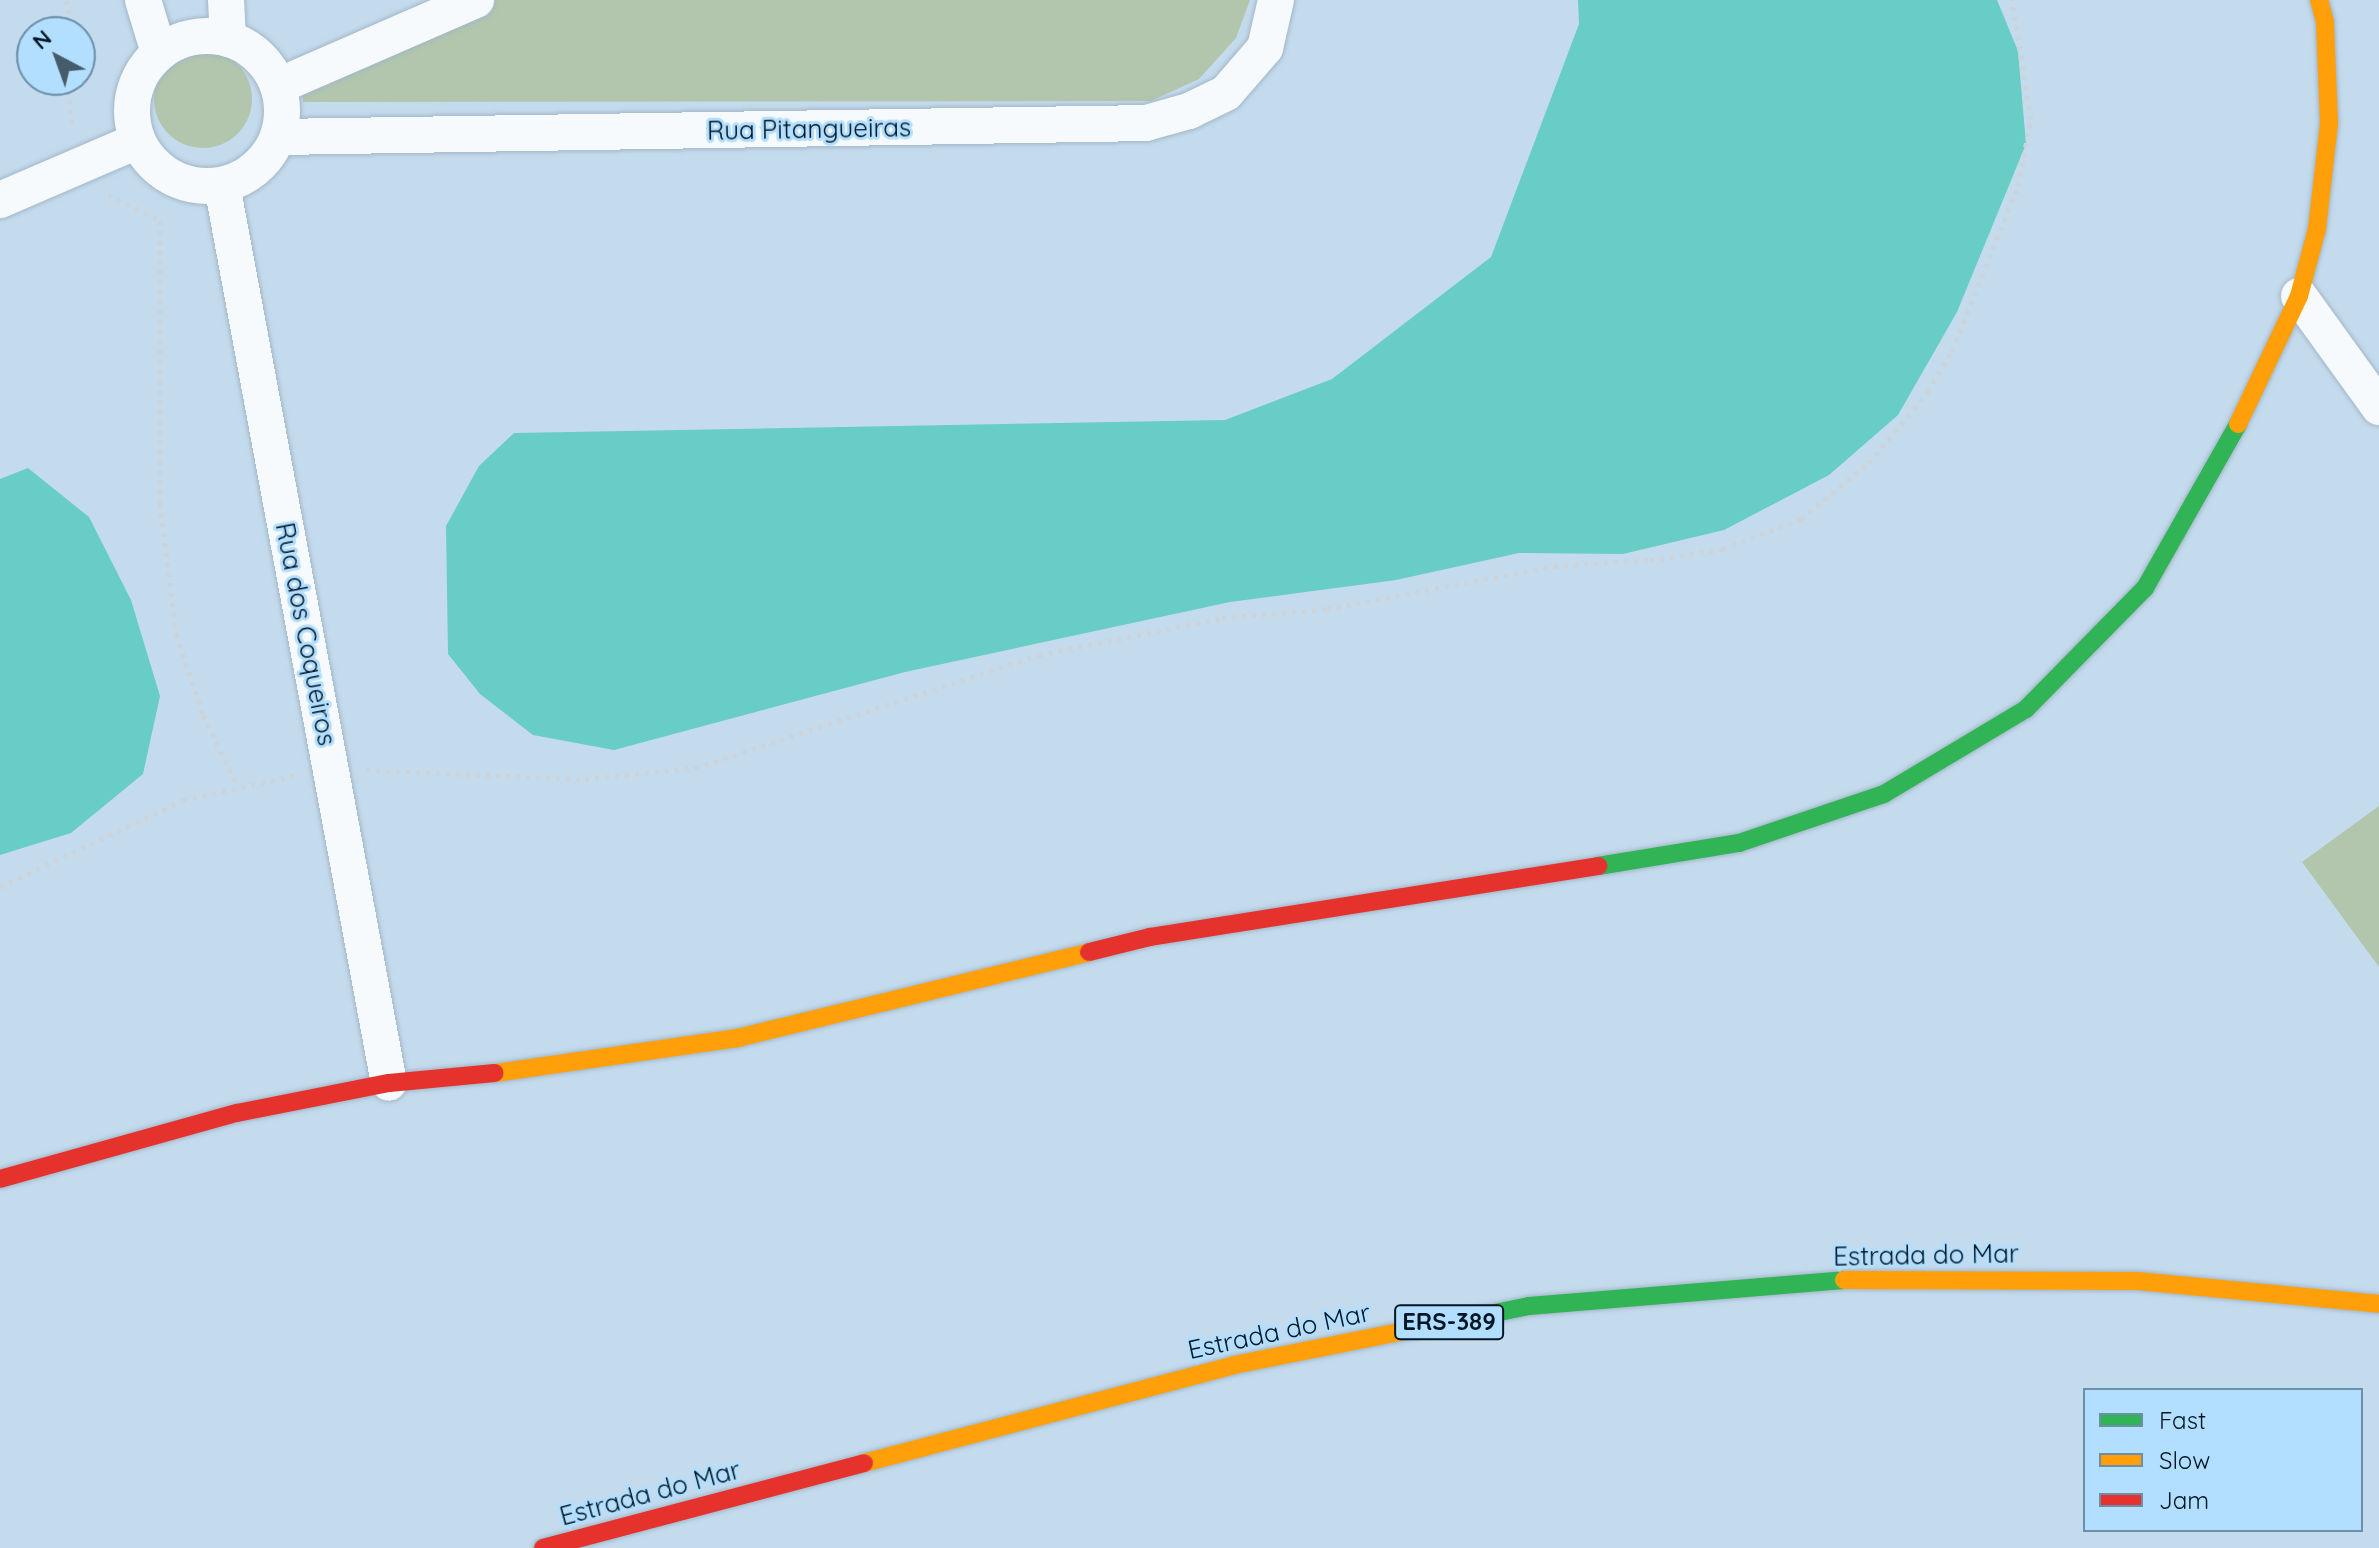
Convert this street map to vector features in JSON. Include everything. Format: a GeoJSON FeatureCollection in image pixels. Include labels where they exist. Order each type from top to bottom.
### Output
{"type":"FeatureCollection","features":[{"type":"Feature","properties":{"kind":"street"},"geometry":{"type":"LineString","coordinates":[[143,0],[159,53]]}},
{"type":"Feature","properties":{"kind":"street"},"geometry":{"type":"LineString","coordinates":[[226,0],[228,39]]}},
{"type":"Feature","properties":{"kind":"street"},"geometry":{"type":"LineString","coordinates":[[278,86],[476,0]]}},
{"type":"Feature","properties":{"kind":"street","name":"Rua Pitangueiras"},"geometry":{"type":"LineString","coordinates":[[278,137],[1146,123],[1189,111],[1226,93],[1265,48],[1276,0]]}},
{"type":"Feature","properties":{"kind":"street"},"geometry":{"type":"LineString","coordinates":[[0,1179],[237,1113],[389,1083],[510,1072],[737,1038],[1150,937],[1739,843],[1884,794],[2026,709],[2145,588],[2246,409],[2299,296],[2317,229],[2329,123],[2325,22],[2319,0]]}},
{"type":"Feature","properties":{"kind":"street"},"geometry":{"type":"LineString","coordinates":[[228,39],[267,65],[278,86],[283,112],[278,137],[265,160],[222,185],[195,186],[171,178],[151,162],[137,141],[134,93],[159,53],[180,41],[228,39]]}},
{"type":"Feature","properties":{"kind":"street"},"geometry":{"type":"LineString","coordinates":[[0,200],[137,141]]}},
{"type":"Feature","properties":{"kind":"street","name":"Rua dos Coqueiros"},"geometry":{"type":"LineString","coordinates":[[222,185],[389,1083]]}},
{"type":"Feature","properties":{"kind":"street"},"geometry":{"type":"LineString","coordinates":[[2299,296],[2379,407]]}},
{"type":"Feature","properties":{"kind":"street","name":"Estrada do Mar"},"geometry":{"type":"LineString","coordinates":[[543,1548],[1234,1365],[1529,1306],[1884,1277],[2137,1281],[2379,1304]]}},
{"type":"Feature","properties":{"kind":"path"},"geometry":{"type":"LineString","coordinates":[[0,887],[183,800],[238,787],[331,769],[585,779],[695,768],[1039,655],[1222,618],[1327,609],[1554,566],[1650,560],[1723,549],[1801,519],[1869,463],[1928,392],[1952,351],[2021,168],[2031,119],[2012,0]]}},
{"type":"Feature","properties":{"kind":"path"},"geometry":{"type":"LineString","coordinates":[[67,96],[66,107],[80,165],[113,200],[160,220],[160,503],[176,634],[203,715],[238,787]]}},
{"type":"Feature","properties":{"kind":"shaded area"},"geometry":{"type":"Polygon","coordinates":[[[495,0],[1250,0],[1236,38],[1199,79],[1151,101],[303,102],[302,81],[495,0]]]}},
{"type":"Feature","properties":{"kind":"shaded area"},"geometry":{"type":"Polygon","coordinates":[[[1578,0],[1997,0],[2018,51],[2026,144],[1957,312],[1898,415],[1829,475],[1724,530],[1623,554],[1519,553],[1396,580],[1230,602],[905,672],[614,750],[533,735],[480,694],[448,654],[446,526],[479,466],[514,433],[1225,420],[1332,379],[1491,257],[1579,24],[1578,0]]]}},
{"type":"Feature","properties":{"kind":"shaded area"},"geometry":{"type":"Polygon","coordinates":[[[203,50],[222,53],[238,64],[249,80],[252,99],[249,118],[238,134],[222,145],[203,148],[184,145],[168,134],[157,118],[154,99],[157,80],[168,64],[184,53],[203,50]]]}},
{"type":"Feature","properties":{"kind":"shaded area"},"geometry":{"type":"Polygon","coordinates":[[[28,468],[89,517],[131,600],[160,696],[143,774],[71,833],[0,855],[0,479],[28,468]]]}},
{"type":"Feature","properties":{"kind":"shaded area"},"geometry":{"type":"Polygon","coordinates":[[[2379,806],[2379,967],[2302,862],[2379,806]]]}},
{"type":"Feature","properties":{"kind":"traffic: fast"},"geometry":{"type":"LineString","coordinates":[[1598,866],[1739,843],[1884,794],[2026,709],[2145,588],[2238,424]]}},
{"type":"Feature","properties":{"kind":"traffic: fast"},"geometry":{"type":"LineString","coordinates":[[1480,1316],[1529,1306],[1844,1280]]}},
{"type":"Feature","properties":{"kind":"traffic: slow"},"geometry":{"type":"LineString","coordinates":[[2238,424],[2299,296],[2317,229],[2329,123],[2325,22],[2319,0]]}},
{"type":"Feature","properties":{"kind":"traffic: slow"},"geometry":{"type":"LineString","coordinates":[[495,1073],[737,1038],[1089,952]]}},
{"type":"Feature","properties":{"kind":"traffic: slow"},"geometry":{"type":"LineString","coordinates":[[1844,1280],[2137,1281],[2379,1304]]}},
{"type":"Feature","properties":{"kind":"traffic: slow"},"geometry":{"type":"LineString","coordinates":[[864,1463],[1234,1365],[1480,1316]]}},
{"type":"Feature","properties":{"kind":"traffic: jam"},"geometry":{"type":"LineString","coordinates":[[1089,952],[1150,937],[1598,866]]}},
{"type":"Feature","properties":{"kind":"traffic: jam"},"geometry":{"type":"LineString","coordinates":[[0,1179],[237,1113],[389,1083],[495,1073]]}},
{"type":"Feature","properties":{"kind":"traffic: jam"},"geometry":{"type":"LineString","coordinates":[[543,1548],[864,1463]]}}]}
